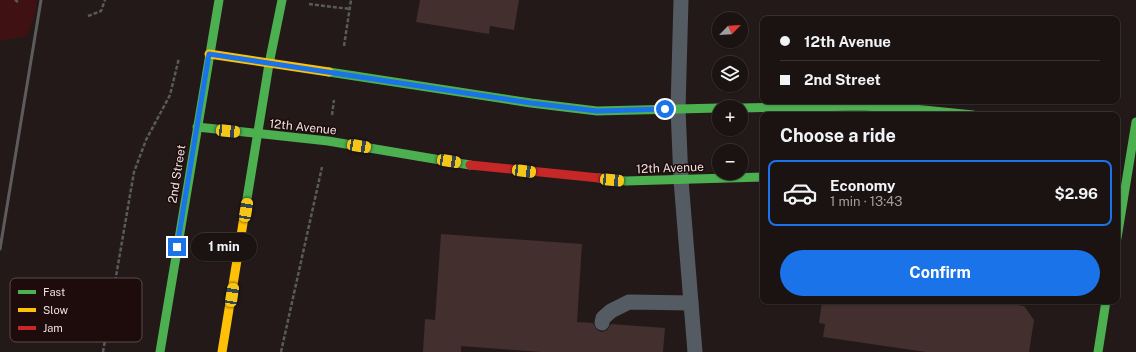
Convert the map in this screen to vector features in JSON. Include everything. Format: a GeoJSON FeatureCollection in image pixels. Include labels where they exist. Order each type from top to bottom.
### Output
{"type":"FeatureCollection","features":[{"type":"Feature","properties":{"kind":"main road","name":"2nd Street"},"geometry":{"type":"LineString","coordinates":[[160,352],[219,0]]}},
{"type":"Feature","properties":{"kind":"main road"},"geometry":{"type":"LineString","coordinates":[[222,352],[269,64],[282,0]]}},
{"type":"Feature","properties":{"kind":"main road"},"geometry":{"type":"LineString","coordinates":[[209,54],[531,103],[597,111],[712,108]]}},
{"type":"Feature","properties":{"kind":"main road"},"geometry":{"type":"LineString","coordinates":[[748,108],[861,106],[943,112]]}},
{"type":"Feature","properties":{"kind":"main road","name":"12th Avenue"},"geometry":{"type":"LineString","coordinates":[[197,127],[328,141],[465,164],[626,181],[760,177]]}},
{"type":"Feature","properties":{"kind":"main road"},"geometry":{"type":"LineString","coordinates":[[1120,202],[1121,190],[1136,128],[1123,129]]}},
{"type":"Feature","properties":{"kind":"main road"},"geometry":{"type":"LineString","coordinates":[[1121,190],[1136,191]]}},
{"type":"Feature","properties":{"kind":"main road"},"geometry":{"type":"LineString","coordinates":[[1098,352],[1106,304]]}},
{"type":"Feature","properties":{"kind":"lane"},"geometry":{"type":"LineString","coordinates":[[681,0],[678,109],[681,180],[695,352]]}},
{"type":"Feature","properties":{"kind":"lane"},"geometry":{"type":"LineString","coordinates":[[602,323],[603,318],[612,311],[629,302],[691,303]]}},
{"type":"Feature","properties":{"kind":"path"},"geometry":{"type":"LineString","coordinates":[[88,16],[101,11],[105,0]]}},
{"type":"Feature","properties":{"kind":"path"},"geometry":{"type":"LineString","coordinates":[[281,352],[328,141],[351,0]]}},
{"type":"Feature","properties":{"kind":"path"},"geometry":{"type":"LineString","coordinates":[[309,4],[350,9]]}},
{"type":"Feature","properties":{"kind":"path"},"geometry":{"type":"LineString","coordinates":[[116,278],[134,172],[146,140],[170,95],[180,52]]}},
{"type":"Feature","properties":{"kind":"path"},"geometry":{"type":"LineString","coordinates":[[103,352],[105,342]]}},
{"type":"Feature","properties":{"kind":"shaded area"},"geometry":{"type":"Polygon","coordinates":[[[0,0],[37,0],[35,14],[27,36],[0,41],[0,0]]]}},
{"type":"Feature","properties":{"kind":"building"},"geometry":{"type":"Polygon","coordinates":[[[420,0],[519,0],[514,30],[490,26],[489,34],[416,22],[420,0]]]}},
{"type":"Feature","properties":{"kind":"building"},"geometry":{"type":"Polygon","coordinates":[[[441,234],[582,244],[577,322],[593,323],[596,329],[601,332],[608,329],[611,324],[665,328],[663,352],[541,352],[461,346],[461,352],[423,352],[425,319],[435,320],[441,234]]]}},
{"type":"Feature","properties":{"kind":"building"},"geometry":{"type":"Polygon","coordinates":[[[822,304],[1011,304],[1024,306],[1034,320],[1029,352],[926,352],[823,337],[825,324],[819,323],[822,304]]]}},
{"type":"Feature","properties":{"kind":"railway"},"geometry":{"type":"LineString","coordinates":[[0,249],[41,0]]}},
{"type":"Feature","properties":{"kind":"traffic: fast"},"geometry":{"type":"LineString","coordinates":[[160,352],[219,0]]}},
{"type":"Feature","properties":{"kind":"traffic: fast"},"geometry":{"type":"LineString","coordinates":[[245,211],[269,64],[282,0]]}},
{"type":"Feature","properties":{"kind":"traffic: fast"},"geometry":{"type":"LineString","coordinates":[[329,72],[531,103],[597,111],[712,108]]}},
{"type":"Feature","properties":{"kind":"traffic: fast"},"geometry":{"type":"LineString","coordinates":[[748,108],[861,106],[943,112]]}},
{"type":"Feature","properties":{"kind":"traffic: fast"},"geometry":{"type":"LineString","coordinates":[[1120,220],[1136,122]]}},
{"type":"Feature","properties":{"kind":"traffic: fast"},"geometry":{"type":"LineString","coordinates":[[197,127],[328,141],[470,165]]}},
{"type":"Feature","properties":{"kind":"traffic: fast"},"geometry":{"type":"LineString","coordinates":[[599,178],[626,181],[760,177]]}},
{"type":"Feature","properties":{"kind":"traffic: fast"},"geometry":{"type":"LineString","coordinates":[[1098,352],[1106,304]]}},
{"type":"Feature","properties":{"kind":"traffic: slow"},"geometry":{"type":"LineString","coordinates":[[209,54],[329,72]]}},
{"type":"Feature","properties":{"kind":"traffic: slow"},"geometry":{"type":"LineString","coordinates":[[222,352],[245,211]]}},
{"type":"Feature","properties":{"kind":"traffic: jam"},"geometry":{"type":"LineString","coordinates":[[470,165],[599,178]]}},
{"type":"Feature","properties":{"kind":"route"},"geometry":{"type":"LineString","coordinates":[[177,247],[209,54],[531,103],[597,111],[665,109]]}}]}
